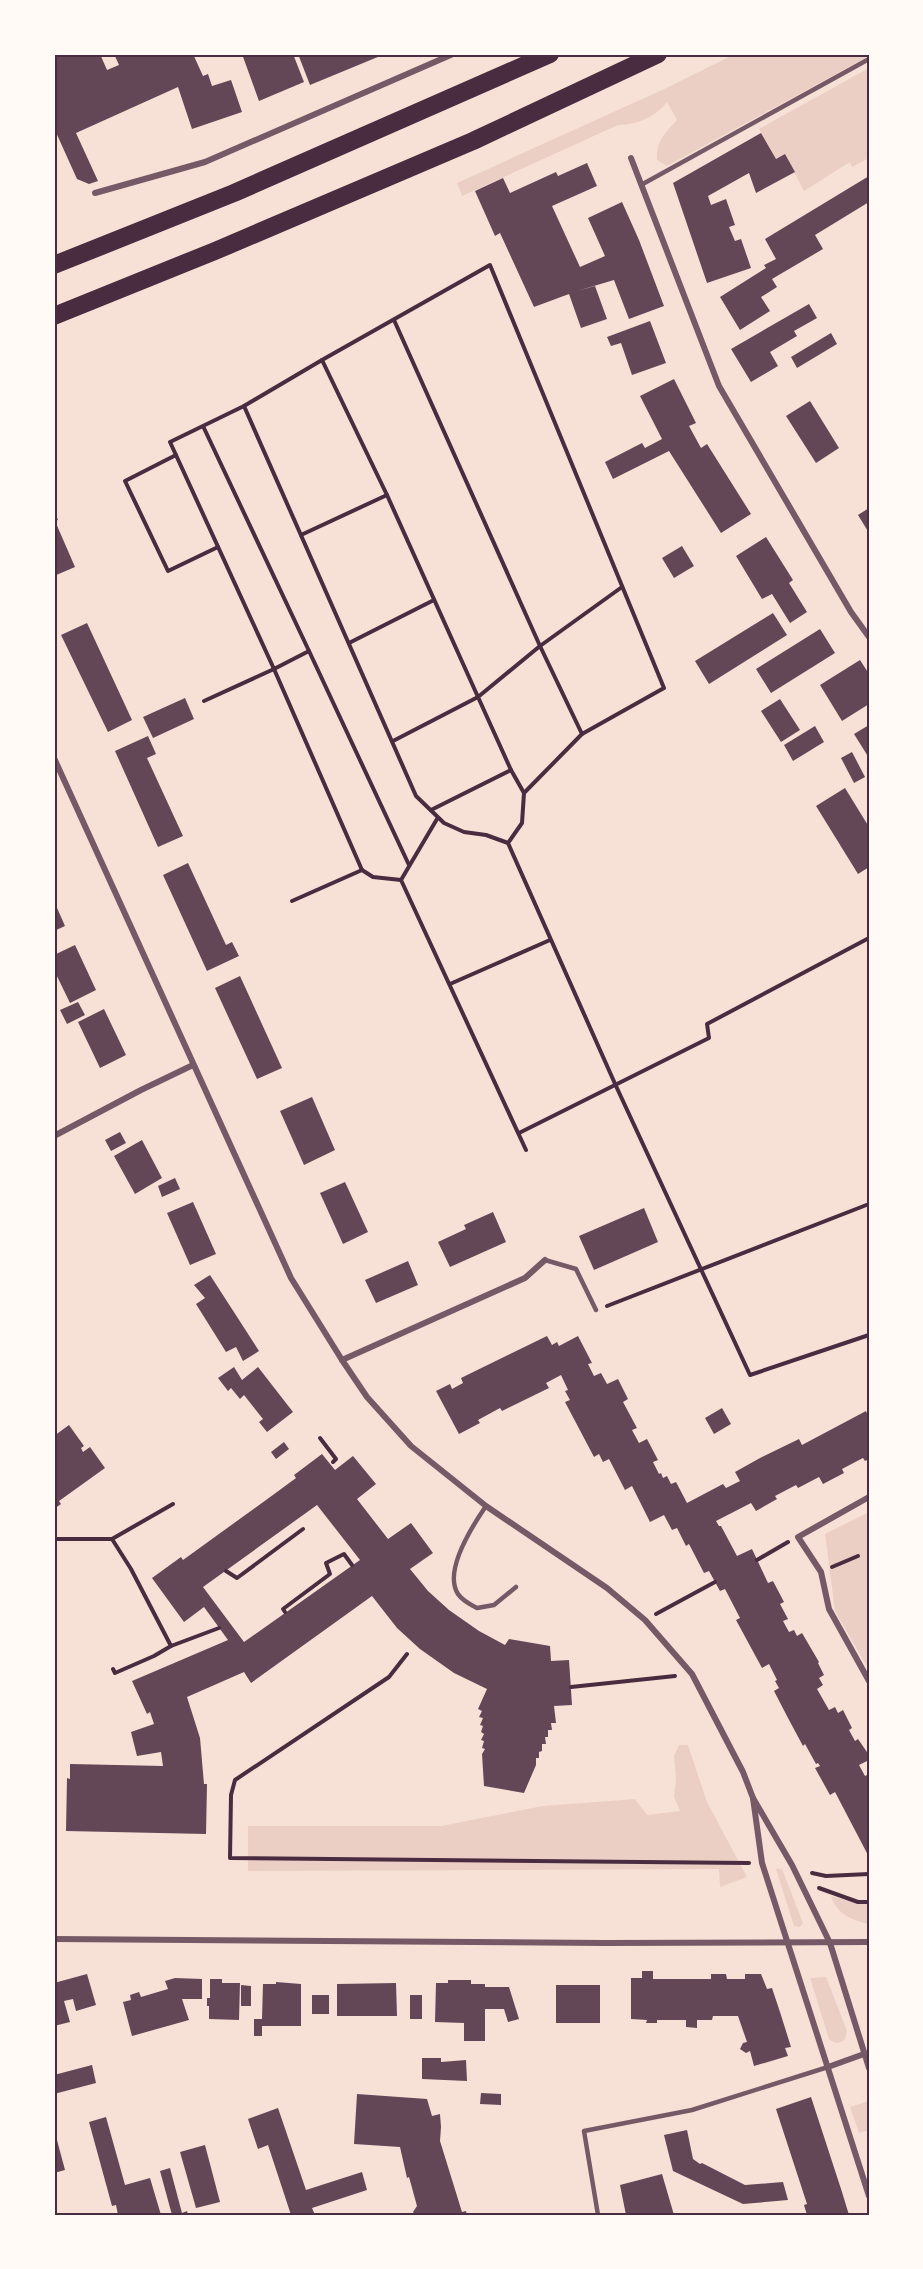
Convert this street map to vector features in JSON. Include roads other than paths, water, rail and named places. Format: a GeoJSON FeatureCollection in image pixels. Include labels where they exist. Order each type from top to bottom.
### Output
{"type":"FeatureCollection","features":[{"type":"Feature","properties":{"kind":"highway"},"geometry":{"type":"LineString","coordinates":[[54,265],[234,192],[550,54]]}},
{"type":"Feature","properties":{"kind":"highway"},"geometry":{"type":"LineString","coordinates":[[54,316],[215,251],[473,141],[658,54]]}},
{"type":"Feature","properties":{"kind":"street"},"geometry":{"type":"LineString","coordinates":[[95,193],[205,162],[453,54]]}},
{"type":"Feature","properties":{"kind":"street"},"geometry":{"type":"LineString","coordinates":[[631,158],[719,386],[851,612],[869,638]]}},
{"type":"Feature","properties":{"kind":"street"},"geometry":{"type":"LineString","coordinates":[[54,758],[291,1278],[342,1360],[367,1397],[411,1446],[486,1506],[607,1588],[645,1620],[692,1674],[717,1720],[753,1798],[792,1865],[830,1942],[869,2068]]}},
{"type":"Feature","properties":{"kind":"street"},"geometry":{"type":"LineString","coordinates":[[54,1136],[193,1065]]}},
{"type":"Feature","properties":{"kind":"street"},"geometry":{"type":"LineString","coordinates":[[342,1360],[525,1278],[545,1260]]}},
{"type":"Feature","properties":{"kind":"street"},"geometry":{"type":"LineString","coordinates":[[869,1497],[798,1537],[821,1572],[829,1609],[869,1681]]}},
{"type":"Feature","properties":{"kind":"street"},"geometry":{"type":"LineString","coordinates":[[753,1798],[762,1863],[869,2196]]}},
{"type":"Feature","properties":{"kind":"street"},"geometry":{"type":"LineString","coordinates":[[54,1940],[869,1942]]}},
{"type":"Feature","properties":{"kind":"street"},"geometry":{"type":"LineString","coordinates":[[828,2067],[864,2054]]}},
{"type":"Feature","properties":{"kind":"lane"},"geometry":{"type":"LineString","coordinates":[[641,184],[869,59]]}},
{"type":"Feature","properties":{"kind":"lane"},"geometry":{"type":"LineString","coordinates":[[545,1260],[576,1269],[596,1310]]}},
{"type":"Feature","properties":{"kind":"lane"},"geometry":{"type":"LineString","coordinates":[[486,1506],[471,1528],[458,1554],[454,1580],[458,1594],[477,1608],[494,1605],[516,1587]]}},
{"type":"Feature","properties":{"kind":"lane"},"geometry":{"type":"LineString","coordinates":[[598,2215],[584,2131],[692,2110],[828,2067]]}}]}
